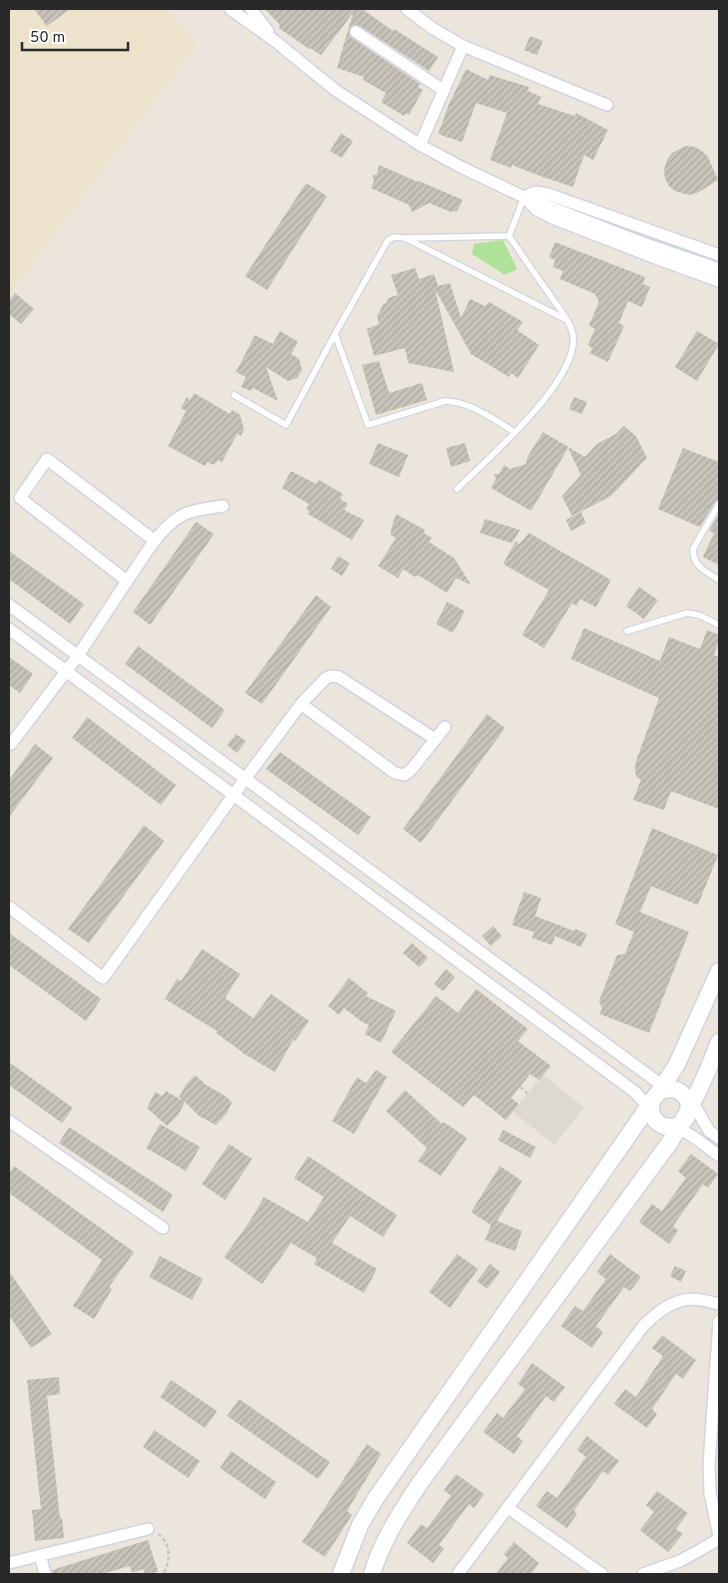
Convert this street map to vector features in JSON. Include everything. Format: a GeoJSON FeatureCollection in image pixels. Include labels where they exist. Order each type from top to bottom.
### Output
{"type":"FeatureCollection","features":[{"type":"Feature","properties":{"kind":"street"},"geometry":{"type":"LineString","coordinates":[[230,9],[275,41],[335,90],[420,145],[463,168],[524,198],[640,242],[719,269]]}},
{"type":"Feature","properties":{"kind":"street"},"geometry":{"type":"LineString","coordinates":[[251,9],[275,41]]}},
{"type":"Feature","properties":{"kind":"street"},"geometry":{"type":"LineString","coordinates":[[407,9],[432,28],[462,46],[607,106]]}},
{"type":"Feature","properties":{"kind":"street"},"geometry":{"type":"LineString","coordinates":[[356,32],[443,90]]}},
{"type":"Feature","properties":{"kind":"street"},"geometry":{"type":"LineString","coordinates":[[420,145],[462,46]]}},
{"type":"Feature","properties":{"kind":"street"},"geometry":{"type":"LineString","coordinates":[[524,198],[535,192],[548,194],[719,255]]}},
{"type":"Feature","properties":{"kind":"street"},"geometry":{"type":"LineString","coordinates":[[524,198],[537,210],[555,219],[719,281]]}},
{"type":"Feature","properties":{"kind":"street"},"geometry":{"type":"LineString","coordinates":[[128,581],[20,498],[47,459],[155,541]]}},
{"type":"Feature","properties":{"kind":"street"},"geometry":{"type":"LineString","coordinates":[[11,744],[77,657],[155,541],[172,521],[186,514],[223,506]]}},
{"type":"Feature","properties":{"kind":"street"},"geometry":{"type":"LineString","coordinates":[[9,606],[245,779],[669,1106],[719,1138]]}},
{"type":"Feature","properties":{"kind":"street"},"geometry":{"type":"LineString","coordinates":[[9,629],[635,1092],[644,1102],[669,1106],[719,1156]]}},
{"type":"Feature","properties":{"kind":"street"},"geometry":{"type":"LineString","coordinates":[[9,907],[103,978],[245,779],[302,704],[326,678],[332,676],[339,677],[435,739]]}},
{"type":"Feature","properties":{"kind":"street"},"geometry":{"type":"LineString","coordinates":[[302,704],[395,773],[404,774],[411,770],[445,727]]}},
{"type":"Feature","properties":{"kind":"street"},"geometry":{"type":"LineString","coordinates":[[372,1574],[383,1542],[394,1523],[669,1106],[688,1042],[719,971]]}},
{"type":"Feature","properties":{"kind":"street"},"geometry":{"type":"LineString","coordinates":[[341,1574],[360,1525],[376,1498],[669,1106],[708,1072],[719,1042]]}},
{"type":"Feature","properties":{"kind":"street"},"geometry":{"type":"LineString","coordinates":[[9,1121],[163,1228]]}},
{"type":"Feature","properties":{"kind":"street"},"geometry":{"type":"LineString","coordinates":[[458,1574],[644,1324],[660,1310],[675,1302],[692,1300],[719,1304]]}},
{"type":"Feature","properties":{"kind":"street"},"geometry":{"type":"LineString","coordinates":[[643,1574],[680,1560],[700,1550],[719,1537],[710,1493],[708,1464],[719,1321]]}},
{"type":"Feature","properties":{"kind":"street"},"geometry":{"type":"LineString","coordinates":[[508,1508],[602,1574]]}},
{"type":"Feature","properties":{"kind":"street"},"geometry":{"type":"LineString","coordinates":[[9,1563],[148,1528]]}},
{"type":"Feature","properties":{"kind":"street"},"geometry":{"type":"LineString","coordinates":[[40,1555],[45,1574]]}},
{"type":"Feature","properties":{"kind":"lane"},"geometry":{"type":"LineString","coordinates":[[509,236],[524,198]]}},
{"type":"Feature","properties":{"kind":"lane"},"geometry":{"type":"LineString","coordinates":[[234,395],[286,425],[388,240],[401,238],[509,236]]}},
{"type":"Feature","properties":{"kind":"lane"},"geometry":{"type":"LineString","coordinates":[[457,489],[539,407],[559,379],[573,350],[574,339],[567,320],[509,236]]}},
{"type":"Feature","properties":{"kind":"lane"},"geometry":{"type":"LineString","coordinates":[[401,238],[405,238],[567,320]]}},
{"type":"Feature","properties":{"kind":"lane"},"geometry":{"type":"LineString","coordinates":[[335,334],[368,425],[450,402],[467,405],[515,432]]}},
{"type":"Feature","properties":{"kind":"lane"},"geometry":{"type":"LineString","coordinates":[[719,504],[693,549],[693,557],[698,566],[719,580]]}},
{"type":"Feature","properties":{"kind":"lane"},"geometry":{"type":"LineString","coordinates":[[627,631],[687,613],[699,615],[719,626]]}},
{"type":"Feature","properties":{"kind":"path"},"geometry":{"type":"LineString","coordinates":[[520,1087],[528,1094]]}},
{"type":"Feature","properties":{"kind":"path"},"geometry":{"type":"LineString","coordinates":[[148,1528],[161,1535],[167,1544],[168,1561],[163,1574]]}},
{"type":"Feature","properties":{"kind":"shaded area"},"geometry":{"type":"Polygon","coordinates":[[[9,9],[167,9],[197,45],[9,295],[9,9]]]}},
{"type":"Feature","properties":{"kind":"shaded area"},"geometry":{"type":"Polygon","coordinates":[[[543,1075],[584,1107],[555,1145],[513,1112],[543,1075]]]}},
{"type":"Feature","properties":{"kind":"green space"},"geometry":{"type":"Polygon","coordinates":[[[503,240],[517,269],[505,275],[472,254],[474,244],[503,240]]]}},
{"type":"Feature","properties":{"kind":"building"},"geometry":{"type":"Polygon","coordinates":[[[34,9],[70,9],[47,26],[34,9]]]}},
{"type":"Feature","properties":{"kind":"building"},"geometry":{"type":"Polygon","coordinates":[[[265,9],[362,9],[393,31],[394,29],[438,57],[429,71],[360,26],[353,25],[350,28],[349,35],[352,38],[420,84],[418,87],[423,90],[409,115],[406,113],[404,116],[381,102],[386,93],[363,80],[364,77],[337,68],[353,13],[321,55],[279,28],[280,25],[265,9]]]}},
{"type":"Feature","properties":{"kind":"building"},"geometry":{"type":"Polygon","coordinates":[[[530,36],[543,41],[537,55],[524,50],[530,36]]]}},
{"type":"Feature","properties":{"kind":"building"},"geometry":{"type":"Polygon","coordinates":[[[466,69],[488,80],[490,75],[529,87],[528,91],[541,97],[538,104],[575,116],[576,113],[608,130],[593,160],[584,155],[573,187],[512,165],[511,168],[490,160],[507,113],[476,103],[462,142],[438,134],[449,104],[466,69]]]}},
{"type":"Feature","properties":{"kind":"building"},"geometry":{"type":"Polygon","coordinates":[[[341,133],[353,141],[342,158],[330,151],[341,133]]]}},
{"type":"Feature","properties":{"kind":"building"},"geometry":{"type":"Polygon","coordinates":[[[687,146],[695,147],[708,157],[718,180],[697,193],[689,195],[675,191],[669,186],[664,170],[667,160],[672,153],[687,146]]]}},
{"type":"Feature","properties":{"kind":"building"},"geometry":{"type":"Polygon","coordinates":[[[379,165],[463,200],[457,211],[451,212],[429,203],[412,212],[409,205],[371,188],[374,181],[372,176],[377,174],[379,165]]]}},
{"type":"Feature","properties":{"kind":"building"},"geometry":{"type":"Polygon","coordinates":[[[306,183],[327,196],[267,290],[245,276],[306,183]]]}},
{"type":"Feature","properties":{"kind":"building"},"geometry":{"type":"Polygon","coordinates":[[[555,242],[645,277],[643,284],[650,287],[642,307],[628,301],[619,323],[624,326],[608,362],[590,353],[592,348],[588,345],[595,329],[589,325],[599,302],[595,294],[560,279],[563,271],[553,267],[555,260],[549,257],[555,242]]]}},
{"type":"Feature","properties":{"kind":"building"},"geometry":{"type":"Polygon","coordinates":[[[415,268],[419,279],[434,274],[438,286],[450,283],[461,318],[470,299],[485,306],[489,302],[523,322],[517,330],[539,345],[518,378],[511,373],[509,377],[471,354],[435,289],[454,372],[408,363],[405,348],[374,356],[367,329],[379,324],[377,316],[384,303],[386,304],[388,298],[398,295],[391,275],[415,268]]]}},
{"type":"Feature","properties":{"kind":"building"},"geometry":{"type":"Polygon","coordinates":[[[15,293],[34,309],[21,324],[9,314],[9,301],[15,293]]]}},
{"type":"Feature","properties":{"kind":"building"},"geometry":{"type":"Polygon","coordinates":[[[280,331],[298,342],[291,354],[299,359],[302,370],[297,378],[288,381],[266,367],[278,401],[253,388],[251,391],[241,387],[246,377],[236,372],[255,335],[273,344],[280,331]]]}},
{"type":"Feature","properties":{"kind":"building"},"geometry":{"type":"Polygon","coordinates":[[[697,331],[719,344],[697,381],[675,367],[697,331]]]}},
{"type":"Feature","properties":{"kind":"building"},"geometry":{"type":"Polygon","coordinates":[[[379,361],[389,393],[422,383],[427,400],[376,415],[362,365],[379,361]]]}},
{"type":"Feature","properties":{"kind":"building"},"geometry":{"type":"Polygon","coordinates":[[[194,393],[230,414],[232,410],[240,415],[244,429],[241,436],[237,434],[222,462],[218,460],[214,465],[207,462],[205,466],[168,446],[186,411],[181,408],[187,397],[190,400],[194,393]]]}},
{"type":"Feature","properties":{"kind":"building"},"geometry":{"type":"Polygon","coordinates":[[[574,397],[587,402],[582,414],[569,409],[574,397]]]}},
{"type":"Feature","properties":{"kind":"building"},"geometry":{"type":"Polygon","coordinates":[[[624,426],[636,436],[647,458],[611,496],[572,516],[562,496],[581,475],[568,448],[531,511],[491,488],[496,479],[494,474],[499,474],[504,465],[510,469],[526,464],[528,456],[543,432],[585,457],[597,444],[616,434],[624,426]]]}},
{"type":"Feature","properties":{"kind":"building"},"geometry":{"type":"Polygon","coordinates":[[[378,443],[408,455],[399,477],[369,464],[378,443]]]}},
{"type":"Feature","properties":{"kind":"building"},"geometry":{"type":"Polygon","coordinates":[[[465,443],[470,461],[451,467],[446,448],[465,443]]]}},
{"type":"Feature","properties":{"kind":"building"},"geometry":{"type":"Polygon","coordinates":[[[683,448],[719,462],[719,499],[715,502],[700,527],[658,509],[683,448]]]}},
{"type":"Feature","properties":{"kind":"building"},"geometry":{"type":"Polygon","coordinates":[[[291,471],[316,484],[319,480],[343,494],[340,499],[348,504],[344,510],[364,520],[352,540],[308,514],[309,510],[306,509],[309,504],[282,488],[291,471]]]}},
{"type":"Feature","properties":{"kind":"building"},"geometry":{"type":"Polygon","coordinates":[[[581,512],[586,523],[571,531],[566,520],[581,512]]]}},
{"type":"Feature","properties":{"kind":"building"},"geometry":{"type":"Polygon","coordinates":[[[719,513],[719,565],[703,557],[714,533],[709,531],[719,513]]]}},
{"type":"Feature","properties":{"kind":"building"},"geometry":{"type":"Polygon","coordinates":[[[396,514],[425,530],[424,533],[432,538],[429,542],[454,558],[471,585],[456,578],[447,593],[418,575],[415,577],[403,569],[398,578],[378,566],[396,538],[391,535],[391,529],[396,514]]]}},
{"type":"Feature","properties":{"kind":"building"},"geometry":{"type":"Polygon","coordinates":[[[485,519],[520,530],[512,543],[480,533],[485,519]]]}},
{"type":"Feature","properties":{"kind":"building"},"geometry":{"type":"Polygon","coordinates":[[[196,522],[214,534],[150,625],[133,612],[196,522]]]}},
{"type":"Feature","properties":{"kind":"building"},"geometry":{"type":"Polygon","coordinates":[[[529,533],[611,580],[596,607],[580,599],[577,606],[572,603],[544,648],[522,635],[549,590],[503,564],[516,541],[519,544],[529,533]]]}},
{"type":"Feature","properties":{"kind":"building"},"geometry":{"type":"Polygon","coordinates":[[[9,551],[84,604],[70,624],[9,579],[9,551]]]}},
{"type":"Feature","properties":{"kind":"building"},"geometry":{"type":"Polygon","coordinates":[[[338,556],[350,563],[342,576],[331,569],[338,556]]]}},
{"type":"Feature","properties":{"kind":"building"},"geometry":{"type":"Polygon","coordinates":[[[639,587],[658,600],[644,619],[626,606],[639,587]]]}},
{"type":"Feature","properties":{"kind":"building"},"geometry":{"type":"Polygon","coordinates":[[[316,595],[331,607],[262,704],[245,693],[316,595]]]}},
{"type":"Feature","properties":{"kind":"building"},"geometry":{"type":"Polygon","coordinates":[[[447,602],[465,611],[453,633],[436,624],[447,602]]]}},
{"type":"Feature","properties":{"kind":"building"},"geometry":{"type":"Polygon","coordinates":[[[584,628],[660,661],[669,637],[700,649],[707,630],[719,635],[714,655],[719,657],[719,809],[671,791],[664,810],[633,800],[641,780],[636,776],[636,761],[659,698],[571,659],[584,628]]]}},
{"type":"Feature","properties":{"kind":"building"},"geometry":{"type":"Polygon","coordinates":[[[138,646],[225,710],[212,728],[125,664],[138,646]]]}},
{"type":"Feature","properties":{"kind":"building"},"geometry":{"type":"Polygon","coordinates":[[[9,657],[33,674],[20,693],[9,685],[9,657]]]}},
{"type":"Feature","properties":{"kind":"building"},"geometry":{"type":"Polygon","coordinates":[[[487,714],[505,728],[421,843],[403,829],[487,714]]]}},
{"type":"Feature","properties":{"kind":"building"},"geometry":{"type":"Polygon","coordinates":[[[87,717],[176,785],[161,805],[72,738],[87,717]]]}},
{"type":"Feature","properties":{"kind":"building"},"geometry":{"type":"Polygon","coordinates":[[[236,734],[246,741],[237,753],[227,745],[236,734]]]}},
{"type":"Feature","properties":{"kind":"building"},"geometry":{"type":"Polygon","coordinates":[[[35,744],[53,758],[9,817],[9,780],[35,744]]]}},
{"type":"Feature","properties":{"kind":"building"},"geometry":{"type":"Polygon","coordinates":[[[280,752],[371,817],[358,835],[266,769],[280,752]]]}},
{"type":"Feature","properties":{"kind":"building"},"geometry":{"type":"Polygon","coordinates":[[[144,825],[164,841],[89,943],[68,929],[144,825]]]}},
{"type":"Feature","properties":{"kind":"building"},"geometry":{"type":"Polygon","coordinates":[[[652,828],[718,855],[698,905],[651,886],[640,912],[689,932],[649,1033],[600,1014],[602,1008],[599,1001],[617,955],[625,954],[634,932],[615,924],[652,828]]]}},
{"type":"Feature","properties":{"kind":"building"},"geometry":{"type":"Polygon","coordinates":[[[524,892],[541,898],[535,916],[587,934],[581,947],[555,936],[552,945],[532,938],[534,932],[512,925],[524,892]]]}},
{"type":"Feature","properties":{"kind":"building"},"geometry":{"type":"Polygon","coordinates":[[[493,926],[502,936],[491,946],[482,936],[493,926]]]}},
{"type":"Feature","properties":{"kind":"building"},"geometry":{"type":"Polygon","coordinates":[[[9,933],[101,999],[86,1021],[9,965],[9,933]]]}},
{"type":"Feature","properties":{"kind":"building"},"geometry":{"type":"Polygon","coordinates":[[[412,943],[428,958],[419,967],[403,953],[412,943]]]}},
{"type":"Feature","properties":{"kind":"building"},"geometry":{"type":"Polygon","coordinates":[[[202,949],[240,974],[225,998],[253,1018],[271,994],[309,1021],[295,1041],[293,1040],[275,1072],[241,1052],[216,1033],[217,1031],[165,999],[177,979],[181,981],[202,949]]]}},
{"type":"Feature","properties":{"kind":"building"},"geometry":{"type":"Polygon","coordinates":[[[446,969],[455,977],[443,991],[434,984],[446,969]]]}},
{"type":"Feature","properties":{"kind":"building"},"geometry":{"type":"Polygon","coordinates":[[[349,978],[368,993],[366,996],[396,1011],[381,1043],[365,1034],[369,1025],[344,1008],[339,1015],[328,1006],[349,978]]]}},
{"type":"Feature","properties":{"kind":"building"},"geometry":{"type":"Polygon","coordinates":[[[476,989],[528,1029],[518,1041],[551,1066],[539,1080],[530,1074],[511,1098],[519,1104],[506,1120],[474,1095],[463,1107],[391,1052],[436,996],[458,1013],[476,989]]]}},
{"type":"Feature","properties":{"kind":"building"},"geometry":{"type":"Polygon","coordinates":[[[9,1062],[73,1108],[62,1123],[9,1085],[9,1062]]]}},
{"type":"Feature","properties":{"kind":"building"},"geometry":{"type":"Polygon","coordinates":[[[376,1070],[387,1077],[354,1134],[332,1121],[357,1077],[366,1083],[376,1070]]]}},
{"type":"Feature","properties":{"kind":"building"},"geometry":{"type":"Polygon","coordinates":[[[195,1075],[206,1085],[232,1102],[227,1113],[216,1125],[199,1116],[185,1102],[178,1115],[167,1126],[147,1108],[155,1092],[162,1096],[166,1091],[183,1101],[179,1097],[187,1083],[195,1075]]]}},
{"type":"Feature","properties":{"kind":"building"},"geometry":{"type":"Polygon","coordinates":[[[405,1090],[442,1124],[444,1122],[467,1138],[441,1176],[418,1161],[427,1148],[386,1111],[405,1090]]]}},
{"type":"Feature","properties":{"kind":"building"},"geometry":{"type":"Polygon","coordinates":[[[160,1124],[200,1147],[186,1171],[146,1148],[160,1124]]]}},
{"type":"Feature","properties":{"kind":"building"},"geometry":{"type":"Polygon","coordinates":[[[69,1127],[173,1195],[163,1212],[59,1143],[69,1127]]]}},
{"type":"Feature","properties":{"kind":"building"},"geometry":{"type":"Polygon","coordinates":[[[503,1130],[536,1147],[530,1158],[498,1140],[503,1130]]]}},
{"type":"Feature","properties":{"kind":"building"},"geometry":{"type":"Polygon","coordinates":[[[229,1144],[252,1159],[225,1200],[202,1184],[229,1144]]]}},
{"type":"Feature","properties":{"kind":"building"},"geometry":{"type":"Polygon","coordinates":[[[691,1154],[718,1174],[708,1188],[703,1184],[673,1226],[678,1231],[669,1244],[639,1222],[652,1204],[662,1211],[686,1178],[678,1171],[691,1154]]]}},
{"type":"Feature","properties":{"kind":"building"},"geometry":{"type":"Polygon","coordinates":[[[308,1156],[397,1215],[383,1237],[350,1216],[332,1243],[377,1269],[364,1293],[314,1264],[317,1258],[291,1243],[262,1284],[224,1257],[250,1221],[264,1197],[308,1222],[324,1197],[294,1178],[308,1156]]]}},
{"type":"Feature","properties":{"kind":"building"},"geometry":{"type":"Polygon","coordinates":[[[14,1166],[134,1252],[109,1287],[112,1289],[94,1319],[73,1306],[102,1260],[9,1193],[9,1174],[14,1166]]]}},
{"type":"Feature","properties":{"kind":"building"},"geometry":{"type":"Polygon","coordinates":[[[500,1166],[522,1181],[497,1221],[522,1231],[515,1251],[485,1240],[491,1225],[471,1212],[500,1166]]]}},
{"type":"Feature","properties":{"kind":"building"},"geometry":{"type":"Polygon","coordinates":[[[457,1254],[478,1269],[450,1308],[429,1292],[457,1254]]]}},
{"type":"Feature","properties":{"kind":"building"},"geometry":{"type":"Polygon","coordinates":[[[610,1254],[641,1277],[630,1291],[624,1287],[596,1326],[603,1332],[592,1348],[561,1326],[575,1306],[583,1311],[606,1279],[597,1272],[610,1254]]]}},
{"type":"Feature","properties":{"kind":"building"},"geometry":{"type":"Polygon","coordinates":[[[160,1256],[203,1279],[192,1300],[149,1277],[160,1256]]]}},
{"type":"Feature","properties":{"kind":"building"},"geometry":{"type":"Polygon","coordinates":[[[490,1264],[500,1272],[487,1289],[477,1281],[490,1264]]]}},
{"type":"Feature","properties":{"kind":"building"},"geometry":{"type":"Polygon","coordinates":[[[675,1266],[686,1271],[681,1282],[670,1276],[675,1266]]]}},
{"type":"Feature","properties":{"kind":"building"},"geometry":{"type":"Polygon","coordinates":[[[9,1271],[52,1334],[31,1348],[9,1315],[9,1271]]]}},
{"type":"Feature","properties":{"kind":"building"},"geometry":{"type":"Polygon","coordinates":[[[662,1335],[696,1360],[683,1379],[676,1374],[652,1409],[657,1414],[647,1428],[614,1404],[625,1389],[636,1397],[663,1356],[652,1348],[662,1335]]]}},
{"type":"Feature","properties":{"kind":"building"},"geometry":{"type":"Polygon","coordinates":[[[532,1363],[565,1387],[554,1402],[546,1396],[517,1436],[523,1441],[514,1454],[483,1432],[497,1413],[503,1418],[525,1389],[518,1384],[532,1363]]]}},
{"type":"Feature","properties":{"kind":"building"},"geometry":{"type":"Polygon","coordinates":[[[59,1377],[60,1394],[47,1396],[60,1519],[62,1518],[64,1538],[35,1541],[32,1510],[41,1509],[27,1380],[59,1377]]]}},
{"type":"Feature","properties":{"kind":"building"},"geometry":{"type":"Polygon","coordinates":[[[171,1380],[217,1411],[205,1428],[160,1397],[171,1380]]]}},
{"type":"Feature","properties":{"kind":"building"},"geometry":{"type":"Polygon","coordinates":[[[239,1399],[330,1462],[318,1479],[227,1416],[239,1399]]]}},
{"type":"Feature","properties":{"kind":"building"},"geometry":{"type":"Polygon","coordinates":[[[154,1430],[200,1461],[188,1478],[143,1447],[154,1430]]]}},
{"type":"Feature","properties":{"kind":"building"},"geometry":{"type":"Polygon","coordinates":[[[587,1436],[619,1461],[608,1475],[603,1471],[574,1510],[577,1514],[567,1528],[536,1506],[547,1491],[557,1498],[586,1457],[577,1450],[587,1436]]]}},
{"type":"Feature","properties":{"kind":"building"},"geometry":{"type":"Polygon","coordinates":[[[367,1444],[381,1454],[347,1511],[352,1515],[325,1557],[302,1542],[367,1444]]]}},
{"type":"Feature","properties":{"kind":"building"},"geometry":{"type":"Polygon","coordinates":[[[231,1451],[276,1482],[265,1499],[220,1468],[231,1451]]]}},
{"type":"Feature","properties":{"kind":"building"},"geometry":{"type":"Polygon","coordinates":[[[456,1474],[484,1494],[474,1508],[469,1504],[439,1545],[444,1549],[433,1563],[407,1543],[421,1524],[427,1528],[451,1496],[444,1490],[456,1474]]]}},
{"type":"Feature","properties":{"kind":"building"},"geometry":{"type":"Polygon","coordinates":[[[657,1491],[688,1513],[676,1529],[683,1534],[668,1552],[640,1530],[654,1512],[646,1505],[657,1491]]]}},
{"type":"Feature","properties":{"kind":"building"},"geometry":{"type":"Polygon","coordinates":[[[148,1540],[158,1572],[145,1574],[143,1569],[132,1573],[130,1566],[102,1574],[52,1574],[52,1570],[148,1540]]]}},
{"type":"Feature","properties":{"kind":"building"},"geometry":{"type":"Polygon","coordinates":[[[514,1542],[539,1563],[531,1574],[496,1574],[508,1558],[504,1554],[514,1542]]]}}]}
